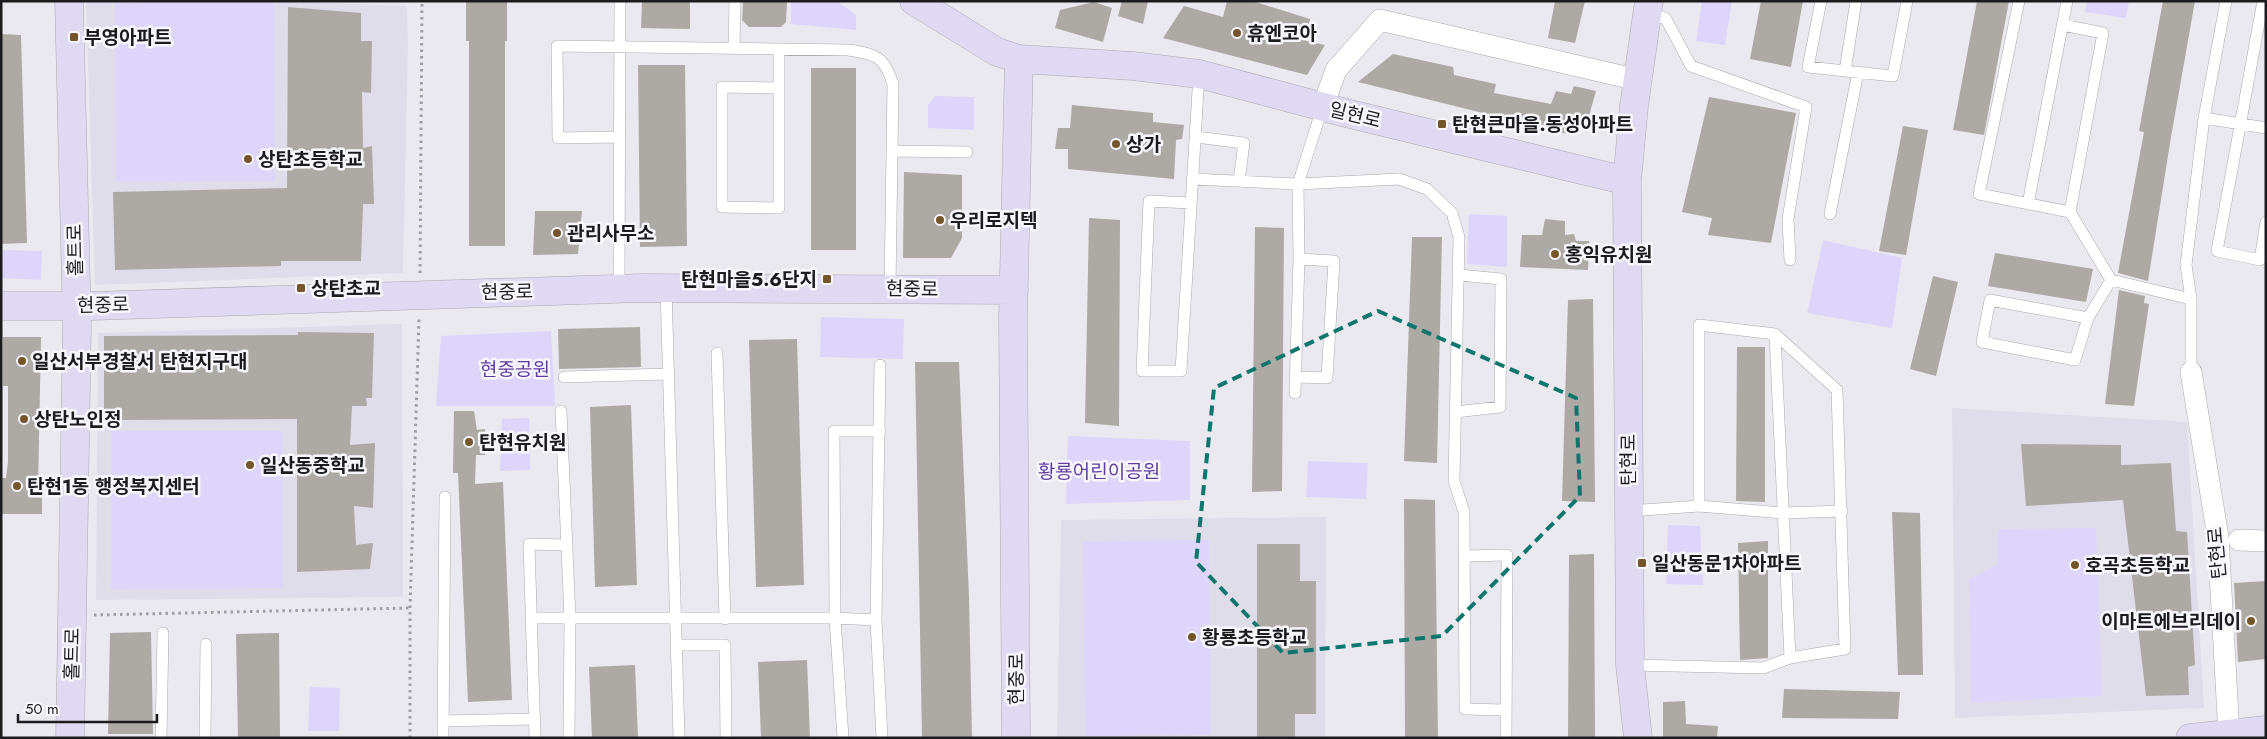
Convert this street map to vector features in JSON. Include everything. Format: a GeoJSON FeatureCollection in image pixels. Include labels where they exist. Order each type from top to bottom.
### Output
{"type":"FeatureCollection","features":[{"type":"Feature","properties":{"kind":"street","name":"홀트로"},"geometry":{"type":"LineString","coordinates":[[69,1],[76,306],[70,738]]}},
{"type":"Feature","properties":{"kind":"street","name":"일현로"},"geometry":{"type":"LineString","coordinates":[[914,1],[997,52],[1019,59],[1134,66],[1200,74],[1627,181]]}},
{"type":"Feature","properties":{"kind":"street"},"geometry":{"type":"LineString","coordinates":[[1627,181],[1648,6]]}},
{"type":"Feature","properties":{"kind":"street"},"geometry":{"type":"LineString","coordinates":[[1324,106],[1336,70],[1380,20],[1638,80]]}},
{"type":"Feature","properties":{"kind":"street","name":"현중로"},"geometry":{"type":"LineString","coordinates":[[1016,738],[1014,290],[1019,59]]}},
{"type":"Feature","properties":{"kind":"street","name":"탄현로"},"geometry":{"type":"LineString","coordinates":[[1627,181],[1630,665],[1638,738]]}},
{"type":"Feature","properties":{"kind":"street","name":"현중로"},"geometry":{"type":"LineString","coordinates":[[1,306],[76,306],[666,288],[1014,290]]}},
{"type":"Feature","properties":{"kind":"street","name":"탄현로"},"geometry":{"type":"LineString","coordinates":[[2191,372],[2218,537],[2229,735]]}},
{"type":"Feature","properties":{"kind":"street"},"geometry":{"type":"LineString","coordinates":[[2239,540],[2266,541]]}},
{"type":"Feature","properties":{"kind":"street"},"geometry":{"type":"LineString","coordinates":[[2190,738],[2266,730]]}},
{"type":"Feature","properties":{"kind":"lane"},"geometry":{"type":"LineString","coordinates":[[619,290],[620,1]]}},
{"type":"Feature","properties":{"kind":"lane"},"geometry":{"type":"LineString","coordinates":[[734,48],[735,1]]}},
{"type":"Feature","properties":{"kind":"lane"},"geometry":{"type":"LineString","coordinates":[[1820,1],[1808,67],[1893,76],[1906,1]]}},
{"type":"Feature","properties":{"kind":"lane"},"geometry":{"type":"LineString","coordinates":[[1845,71],[1856,1]]}},
{"type":"Feature","properties":{"kind":"lane"},"geometry":{"type":"LineString","coordinates":[[2019,1],[1979,194],[2070,212]]}},
{"type":"Feature","properties":{"kind":"lane"},"geometry":{"type":"LineString","coordinates":[[2028,204],[2067,1]]}},
{"type":"Feature","properties":{"kind":"lane"},"geometry":{"type":"LineString","coordinates":[[2191,372],[2192,300],[2186,265],[2204,118],[2226,1]]}},
{"type":"Feature","properties":{"kind":"lane"},"geometry":{"type":"LineString","coordinates":[[2263,1],[2217,251],[2260,260],[2266,222]]}},
{"type":"Feature","properties":{"kind":"lane"},"geometry":{"type":"LineString","coordinates":[[1648,6],[1666,19],[1691,66],[1806,107],[1788,219],[1790,260]]}},
{"type":"Feature","properties":{"kind":"lane"},"geometry":{"type":"LineString","coordinates":[[2063,25],[2103,33],[2070,212],[2111,280],[2192,300]]}},
{"type":"Feature","properties":{"kind":"lane"},"geometry":{"type":"LineString","coordinates":[[619,137],[558,138],[557,46],[848,50],[867,53],[882,60],[888,68],[893,84],[890,288]]}},
{"type":"Feature","properties":{"kind":"lane"},"geometry":{"type":"LineString","coordinates":[[779,49],[779,88],[779,208],[722,207],[722,88],[779,88]]}},
{"type":"Feature","properties":{"kind":"lane"},"geometry":{"type":"LineString","coordinates":[[1830,214],[1858,72]]}},
{"type":"Feature","properties":{"kind":"lane"},"geometry":{"type":"LineString","coordinates":[[1191,203],[1149,201],[1142,371],[1181,371],[1200,74]]}},
{"type":"Feature","properties":{"kind":"lane"},"geometry":{"type":"LineString","coordinates":[[1295,393],[1299,259],[1298,184],[1324,106]]}},
{"type":"Feature","properties":{"kind":"lane"},"geometry":{"type":"LineString","coordinates":[[2204,118],[2266,128]]}},
{"type":"Feature","properties":{"kind":"lane"},"geometry":{"type":"LineString","coordinates":[[1196,138],[1244,143],[1239,181]]}},
{"type":"Feature","properties":{"kind":"lane"},"geometry":{"type":"LineString","coordinates":[[892,151],[967,152]]}},
{"type":"Feature","properties":{"kind":"lane"},"geometry":{"type":"LineString","coordinates":[[1193,179],[1298,184],[1399,179],[1427,189],[1452,213],[1459,237],[1454,481],[1464,512],[1466,556],[1466,709],[1505,710]]}},
{"type":"Feature","properties":{"kind":"lane"},"geometry":{"type":"LineString","coordinates":[[1295,377],[1327,378],[1334,261],[1299,259]]}},
{"type":"Feature","properties":{"kind":"lane"},"geometry":{"type":"LineString","coordinates":[[1455,412],[1500,407],[1501,279],[1459,275]]}},
{"type":"Feature","properties":{"kind":"lane"},"geometry":{"type":"LineString","coordinates":[[2088,318],[1990,300],[1982,342],[2075,360],[2088,318],[2111,280]]}},
{"type":"Feature","properties":{"kind":"lane"},"geometry":{"type":"LineString","coordinates":[[666,288],[679,738]]}},
{"type":"Feature","properties":{"kind":"lane"},"geometry":{"type":"LineString","coordinates":[[1630,665],[1763,668],[1790,658],[1845,649],[1837,390],[1775,334],[1699,325],[1699,506]]}},
{"type":"Feature","properties":{"kind":"lane"},"geometry":{"type":"LineString","coordinates":[[1775,334],[1790,658]]}},
{"type":"Feature","properties":{"kind":"lane"},"geometry":{"type":"LineString","coordinates":[[717,353],[725,619]]}},
{"type":"Feature","properties":{"kind":"lane"},"geometry":{"type":"LineString","coordinates":[[880,365],[876,620],[882,738]]}},
{"type":"Feature","properties":{"kind":"lane"},"geometry":{"type":"LineString","coordinates":[[564,377],[668,374]]}},
{"type":"Feature","properties":{"kind":"lane"},"geometry":{"type":"LineString","coordinates":[[561,411],[570,618],[569,738]]}},
{"type":"Feature","properties":{"kind":"lane"},"geometry":{"type":"LineString","coordinates":[[843,738],[835,618],[834,431],[880,431]]}},
{"type":"Feature","properties":{"kind":"lane"},"geometry":{"type":"LineString","coordinates":[[443,738],[445,497]]}},
{"type":"Feature","properties":{"kind":"lane"},"geometry":{"type":"LineString","coordinates":[[1628,511],[1699,506],[1784,512],[1842,511]]}},
{"type":"Feature","properties":{"kind":"lane"},"geometry":{"type":"LineString","coordinates":[[534,738],[529,544],[567,545]]}},
{"type":"Feature","properties":{"kind":"lane"},"geometry":{"type":"LineString","coordinates":[[1466,556],[1507,555],[1506,738]]}},
{"type":"Feature","properties":{"kind":"lane"},"geometry":{"type":"LineString","coordinates":[[531,618],[835,618],[876,620]]}},
{"type":"Feature","properties":{"kind":"lane"},"geometry":{"type":"LineString","coordinates":[[160,738],[163,633]]}},
{"type":"Feature","properties":{"kind":"lane"},"geometry":{"type":"LineString","coordinates":[[205,738],[206,644]]}},
{"type":"Feature","properties":{"kind":"lane"},"geometry":{"type":"LineString","coordinates":[[676,645],[725,645],[726,738]]}},
{"type":"Feature","properties":{"kind":"lane"},"geometry":{"type":"LineString","coordinates":[[443,722],[534,719]]}},
{"type":"Feature","properties":{"kind":"path"},"geometry":{"type":"LineString","coordinates":[[420,278],[422,1]]}},
{"type":"Feature","properties":{"kind":"path"},"geometry":{"type":"LineString","coordinates":[[410,738],[410,608],[418,318]]}},
{"type":"Feature","properties":{"kind":"path"},"geometry":{"type":"LineString","coordinates":[[86,616],[410,608]]}},
{"type":"Feature","properties":{"kind":"highlighted area"},"geometry":{"type":"Polygon","coordinates":[[[1378,311],[1576,398],[1580,496],[1442,636],[1283,653],[1196,562],[1214,388],[1378,311]]]}},
{"type":"Feature","properties":{"kind":"shaded area","name":"상탄초등학교"},"geometry":{"type":"Polygon","coordinates":[[[86,1],[274,1],[407,6],[408,45],[403,273],[95,285],[86,1]]]}},
{"type":"Feature","properties":{"kind":"shaded area","name":"일산동중학교"},"geometry":{"type":"Polygon","coordinates":[[[402,324],[403,597],[96,600],[98,333],[402,324]]]}},
{"type":"Feature","properties":{"kind":"shaded area","name":"호곡초등학교"},"geometry":{"type":"Polygon","coordinates":[[[1952,408],[2187,422],[2204,708],[1955,718],[1952,408]]]}},
{"type":"Feature","properties":{"kind":"shaded area","name":"황룡초등학교"},"geometry":{"type":"Polygon","coordinates":[[[1326,517],[1325,738],[1057,738],[1061,520],[1326,517]]]}},
{"type":"Feature","properties":{"kind":"green space"},"geometry":{"type":"Polygon","coordinates":[[[791,1],[837,1],[856,15],[856,30],[791,24],[791,1]]]}},
{"type":"Feature","properties":{"kind":"green space"},"geometry":{"type":"Polygon","coordinates":[[[1702,1],[1732,1],[1725,45],[1696,41],[1702,1]]]}},
{"type":"Feature","properties":{"kind":"green space"},"geometry":{"type":"Polygon","coordinates":[[[2087,1],[2129,1],[2126,18],[2085,12],[2087,1]]]}},
{"type":"Feature","properties":{"kind":"green space"},"geometry":{"type":"Polygon","coordinates":[[[274,2],[275,181],[116,182],[115,3],[274,2]]]}},
{"type":"Feature","properties":{"kind":"green space"},"geometry":{"type":"Polygon","coordinates":[[[935,96],[974,97],[974,130],[928,128],[928,105],[935,96]]]}},
{"type":"Feature","properties":{"kind":"green space"},"geometry":{"type":"Polygon","coordinates":[[[1469,214],[1507,216],[1507,267],[1467,264],[1469,214]]]}},
{"type":"Feature","properties":{"kind":"green space"},"geometry":{"type":"Polygon","coordinates":[[[1823,240],[1902,258],[1892,328],[1807,313],[1823,240]]]}},
{"type":"Feature","properties":{"kind":"green space"},"geometry":{"type":"Polygon","coordinates":[[[1,250],[42,251],[41,280],[1,278],[1,250]]]}},
{"type":"Feature","properties":{"kind":"green space"},"geometry":{"type":"Polygon","coordinates":[[[821,317],[904,319],[903,359],[820,357],[821,317]]]}},
{"type":"Feature","properties":{"kind":"green space","name":"현중공원"},"geometry":{"type":"Polygon","coordinates":[[[551,331],[555,406],[436,406],[441,336],[551,331]]]}},
{"type":"Feature","properties":{"kind":"green space"},"geometry":{"type":"Polygon","coordinates":[[[529,418],[530,470],[500,471],[502,419],[529,418]]]}},
{"type":"Feature","properties":{"kind":"green space"},"geometry":{"type":"Polygon","coordinates":[[[111,431],[282,431],[283,588],[111,589],[111,431]]]}},
{"type":"Feature","properties":{"kind":"green space","name":"황룡어린이공원"},"geometry":{"type":"Polygon","coordinates":[[[1068,436],[1190,441],[1190,500],[1066,504],[1068,436]]]}},
{"type":"Feature","properties":{"kind":"green space"},"geometry":{"type":"Polygon","coordinates":[[[1308,461],[1368,463],[1366,499],[1306,497],[1308,461]]]}},
{"type":"Feature","properties":{"kind":"green space"},"geometry":{"type":"Polygon","coordinates":[[[1668,525],[1700,526],[1703,585],[1666,584],[1668,525]]]}},
{"type":"Feature","properties":{"kind":"green space"},"geometry":{"type":"Polygon","coordinates":[[[2096,528],[2102,696],[1971,703],[1969,579],[1997,565],[1998,529],[2096,528]]]}},
{"type":"Feature","properties":{"kind":"green space"},"geometry":{"type":"Polygon","coordinates":[[[1209,540],[1211,735],[1085,736],[1083,541],[1209,540]]]}},
{"type":"Feature","properties":{"kind":"green space"},"geometry":{"type":"Polygon","coordinates":[[[310,687],[340,688],[339,731],[308,731],[310,687]]]}},
{"type":"Feature","properties":{"kind":"building"},"geometry":{"type":"Polygon","coordinates":[[[466,1],[507,1],[507,41],[505,41],[505,246],[469,246],[469,41],[466,41],[466,1]]]}},
{"type":"Feature","properties":{"kind":"building"},"geometry":{"type":"Polygon","coordinates":[[[642,1],[690,1],[690,29],[641,28],[642,1]]]}},
{"type":"Feature","properties":{"kind":"building"},"geometry":{"type":"Polygon","coordinates":[[[743,1],[787,1],[786,22],[781,27],[749,27],[742,20],[743,1]]]}},
{"type":"Feature","properties":{"kind":"building"},"geometry":{"type":"Polygon","coordinates":[[[1122,1],[1148,1],[1143,24],[1118,16],[1122,1]]]}},
{"type":"Feature","properties":{"kind":"building","name":"휴엔코아"},"geometry":{"type":"Polygon","coordinates":[[[1227,1],[1252,1],[1310,19],[1306,41],[1325,45],[1307,75],[1163,38],[1184,6],[1223,17],[1227,1]]]}},
{"type":"Feature","properties":{"kind":"building"},"geometry":{"type":"Polygon","coordinates":[[[1555,1],[1585,1],[1575,43],[1548,38],[1555,1]]]}},
{"type":"Feature","properties":{"kind":"building"},"geometry":{"type":"Polygon","coordinates":[[[1761,1],[1803,1],[1791,67],[1750,59],[1761,1]]]}},
{"type":"Feature","properties":{"kind":"building"},"geometry":{"type":"Polygon","coordinates":[[[1977,1],[2009,1],[1984,135],[1953,130],[1977,1]]]}},
{"type":"Feature","properties":{"kind":"building"},"geometry":{"type":"Polygon","coordinates":[[[2163,1],[2195,1],[2148,281],[2118,273],[2144,132],[2139,131],[2163,1]]]}},
{"type":"Feature","properties":{"kind":"building"},"geometry":{"type":"Polygon","coordinates":[[[1094,2],[1112,8],[1103,42],[1055,28],[1060,10],[1094,2]]]}},
{"type":"Feature","properties":{"kind":"building"},"geometry":{"type":"Polygon","coordinates":[[[288,7],[361,13],[361,41],[372,41],[371,93],[362,92],[363,148],[372,146],[374,204],[363,204],[361,261],[281,261],[281,266],[115,270],[113,192],[287,188],[288,7]]]}},
{"type":"Feature","properties":{"kind":"building"},"geometry":{"type":"Polygon","coordinates":[[[1,34],[21,35],[27,243],[1,244],[1,34]]]}},
{"type":"Feature","properties":{"kind":"building"},"geometry":{"type":"Polygon","coordinates":[[[1393,54],[1453,67],[1454,75],[1496,84],[1494,93],[1551,104],[1556,91],[1571,94],[1574,86],[1596,91],[1587,123],[1567,134],[1358,82],[1393,54]]]}},
{"type":"Feature","properties":{"kind":"building"},"geometry":{"type":"Polygon","coordinates":[[[638,65],[685,65],[687,246],[640,247],[638,65]]]}},
{"type":"Feature","properties":{"kind":"building"},"geometry":{"type":"Polygon","coordinates":[[[811,68],[856,68],[856,250],[811,250],[811,68]]]}},
{"type":"Feature","properties":{"kind":"building"},"geometry":{"type":"Polygon","coordinates":[[[1709,97],[1796,113],[1771,243],[1708,235],[1712,218],[1682,212],[1709,97]]]}},
{"type":"Feature","properties":{"kind":"building","name":"상가"},"geometry":{"type":"Polygon","coordinates":[[[1072,105],[1153,113],[1153,122],[1184,125],[1182,139],[1176,140],[1174,179],[1068,169],[1068,149],[1055,149],[1058,128],[1070,128],[1072,105]]]}},
{"type":"Feature","properties":{"kind":"building"},"geometry":{"type":"Polygon","coordinates":[[[1903,126],[1928,130],[1906,255],[1879,251],[1903,126]]]}},
{"type":"Feature","properties":{"kind":"building"},"geometry":{"type":"Polygon","coordinates":[[[904,172],[962,175],[962,238],[951,258],[903,258],[904,172]]]}},
{"type":"Feature","properties":{"kind":"building","name":"관리사무소"},"geometry":{"type":"Polygon","coordinates":[[[535,211],[582,211],[578,254],[533,255],[535,211]]]}},
{"type":"Feature","properties":{"kind":"building"},"geometry":{"type":"Polygon","coordinates":[[[1089,218],[1120,220],[1119,426],[1085,423],[1089,218]]]}},
{"type":"Feature","properties":{"kind":"building","name":"홍익유치원"},"geometry":{"type":"Polygon","coordinates":[[[1545,219],[1565,221],[1565,235],[1574,234],[1576,241],[1589,241],[1588,270],[1520,267],[1522,235],[1542,235],[1545,219]]]}},
{"type":"Feature","properties":{"kind":"building"},"geometry":{"type":"Polygon","coordinates":[[[1255,227],[1284,228],[1282,491],[1252,492],[1255,227]]]}},
{"type":"Feature","properties":{"kind":"building"},"geometry":{"type":"Polygon","coordinates":[[[1412,237],[1442,237],[1437,463],[1404,461],[1412,237]]]}},
{"type":"Feature","properties":{"kind":"building"},"geometry":{"type":"Polygon","coordinates":[[[1995,253],[2093,269],[2086,302],[1988,286],[1995,253]]]}},
{"type":"Feature","properties":{"kind":"building"},"geometry":{"type":"Polygon","coordinates":[[[1933,276],[1958,282],[1936,376],[1910,369],[1933,276]]]}},
{"type":"Feature","properties":{"kind":"building"},"geometry":{"type":"Polygon","coordinates":[[[2119,290],[2145,296],[2144,303],[2149,304],[2134,406],[2105,404],[2119,290]]]}},
{"type":"Feature","properties":{"kind":"building"},"geometry":{"type":"Polygon","coordinates":[[[1593,299],[1595,502],[1562,501],[1568,300],[1593,299]]]}},
{"type":"Feature","properties":{"kind":"building"},"geometry":{"type":"Polygon","coordinates":[[[640,327],[641,367],[559,369],[558,329],[640,327]]]}},
{"type":"Feature","properties":{"kind":"building"},"geometry":{"type":"Polygon","coordinates":[[[298,332],[374,333],[372,398],[366,398],[367,406],[352,406],[350,445],[375,443],[373,508],[354,506],[356,545],[373,543],[370,569],[297,572],[297,419],[104,420],[104,336],[298,335],[298,332]]]}},
{"type":"Feature","properties":{"kind":"building"},"geometry":{"type":"Polygon","coordinates":[[[3,337],[41,337],[38,490],[42,490],[42,514],[1,514],[1,478],[6,478],[8,462],[8,386],[3,386],[3,337]]]}},
{"type":"Feature","properties":{"kind":"building"},"geometry":{"type":"Polygon","coordinates":[[[797,339],[804,585],[756,587],[749,340],[797,339]]]}},
{"type":"Feature","properties":{"kind":"building"},"geometry":{"type":"Polygon","coordinates":[[[1737,347],[1765,347],[1765,502],[1736,501],[1737,347]]]}},
{"type":"Feature","properties":{"kind":"building"},"geometry":{"type":"Polygon","coordinates":[[[915,362],[959,362],[969,597],[972,738],[922,738],[915,362]]]}},
{"type":"Feature","properties":{"kind":"building"},"geometry":{"type":"Polygon","coordinates":[[[631,405],[637,585],[595,587],[590,407],[631,405]]]}},
{"type":"Feature","properties":{"kind":"building"},"geometry":{"type":"Polygon","coordinates":[[[454,411],[474,411],[477,430],[485,429],[485,455],[476,455],[475,484],[503,482],[512,700],[468,702],[458,473],[453,473],[454,411]]]}},
{"type":"Feature","properties":{"kind":"building"},"geometry":{"type":"Polygon","coordinates":[[[2021,444],[2121,445],[2121,465],[2171,463],[2176,531],[2187,532],[2195,665],[2188,667],[2189,695],[2146,696],[2123,500],[2026,506],[2021,444]]]}},
{"type":"Feature","properties":{"kind":"building"},"geometry":{"type":"Polygon","coordinates":[[[1404,499],[1435,500],[1438,738],[1405,738],[1404,499]]]}},
{"type":"Feature","properties":{"kind":"building"},"geometry":{"type":"Polygon","coordinates":[[[1892,512],[1920,513],[1923,675],[1898,675],[1892,512]]]}},
{"type":"Feature","properties":{"kind":"building"},"geometry":{"type":"Polygon","coordinates":[[[1768,541],[1768,658],[1740,660],[1738,543],[1768,541]]]}},
{"type":"Feature","properties":{"kind":"building"},"geometry":{"type":"Polygon","coordinates":[[[1257,544],[1300,544],[1300,581],[1316,581],[1316,714],[1295,714],[1295,738],[1257,738],[1257,544]]]}},
{"type":"Feature","properties":{"kind":"building"},"geometry":{"type":"Polygon","coordinates":[[[1594,554],[1595,738],[1568,738],[1569,555],[1594,554]]]}},
{"type":"Feature","properties":{"kind":"building","name":"이마트에브리데이"},"geometry":{"type":"Polygon","coordinates":[[[2266,581],[2266,659],[2238,662],[2234,583],[2266,581]]]}},
{"type":"Feature","properties":{"kind":"building"},"geometry":{"type":"Polygon","coordinates":[[[151,632],[153,734],[108,734],[110,633],[151,632]]]}},
{"type":"Feature","properties":{"kind":"building"},"geometry":{"type":"Polygon","coordinates":[[[279,633],[280,738],[238,738],[236,634],[279,633]]]}},
{"type":"Feature","properties":{"kind":"building"},"geometry":{"type":"Polygon","coordinates":[[[807,660],[810,738],[761,738],[758,662],[807,660]]]}},
{"type":"Feature","properties":{"kind":"building"},"geometry":{"type":"Polygon","coordinates":[[[635,665],[638,738],[592,738],[589,667],[635,665]]]}},
{"type":"Feature","properties":{"kind":"building"},"geometry":{"type":"Polygon","coordinates":[[[1784,689],[1900,692],[1898,719],[1782,718],[1784,689]]]}},
{"type":"Feature","properties":{"kind":"building"},"geometry":{"type":"Polygon","coordinates":[[[1685,701],[1686,724],[1718,726],[1717,738],[1663,738],[1663,702],[1685,701]]]}},
{"type":"Feature","properties":{"kind":"place","name":"휴엔코아"},"geometry":{"type":"Point","coordinates":[1237,33]}},
{"type":"Feature","properties":{"kind":"place","name":"부영아파트"},"geometry":{"type":"Point","coordinates":[74,37]}},
{"type":"Feature","properties":{"kind":"place","name":"탄현큰마을.동성아파트"},"geometry":{"type":"Point","coordinates":[1442,124]}},
{"type":"Feature","properties":{"kind":"place","name":"상가"},"geometry":{"type":"Point","coordinates":[1116,144]}},
{"type":"Feature","properties":{"kind":"place","name":"상탄초등학교"},"geometry":{"type":"Point","coordinates":[248,159]}},
{"type":"Feature","properties":{"kind":"place","name":"우리로지텍"},"geometry":{"type":"Point","coordinates":[940,220]}},
{"type":"Feature","properties":{"kind":"place","name":"관리사무소"},"geometry":{"type":"Point","coordinates":[557,233]}},
{"type":"Feature","properties":{"kind":"place","name":"홍익유치원"},"geometry":{"type":"Point","coordinates":[1555,254]}},
{"type":"Feature","properties":{"kind":"place","name":"탄현마을5.6단지"},"geometry":{"type":"Point","coordinates":[827,279]}},
{"type":"Feature","properties":{"kind":"place","name":"상탄초교"},"geometry":{"type":"Point","coordinates":[301,288]}},
{"type":"Feature","properties":{"kind":"place","name":"일산서부경찰서 탄현지구대"},"geometry":{"type":"Point","coordinates":[22,361]}},
{"type":"Feature","properties":{"kind":"place","name":"상탄노인정"},"geometry":{"type":"Point","coordinates":[24,419]}},
{"type":"Feature","properties":{"kind":"place","name":"탄현유치원"},"geometry":{"type":"Point","coordinates":[469,442]}},
{"type":"Feature","properties":{"kind":"place","name":"일산동중학교"},"geometry":{"type":"Point","coordinates":[250,465]}},
{"type":"Feature","properties":{"kind":"place","name":"탄현1동 행정복지센터"},"geometry":{"type":"Point","coordinates":[17,486]}},
{"type":"Feature","properties":{"kind":"place","name":"일산동문1차아파트"},"geometry":{"type":"Point","coordinates":[1642,563]}},
{"type":"Feature","properties":{"kind":"place","name":"호곡초등학교"},"geometry":{"type":"Point","coordinates":[2075,565]}},
{"type":"Feature","properties":{"kind":"place","name":"이마트에브리데이"},"geometry":{"type":"Point","coordinates":[2251,621]}},
{"type":"Feature","properties":{"kind":"place","name":"황룡초등학교"},"geometry":{"type":"Point","coordinates":[1192,637]}}]}
